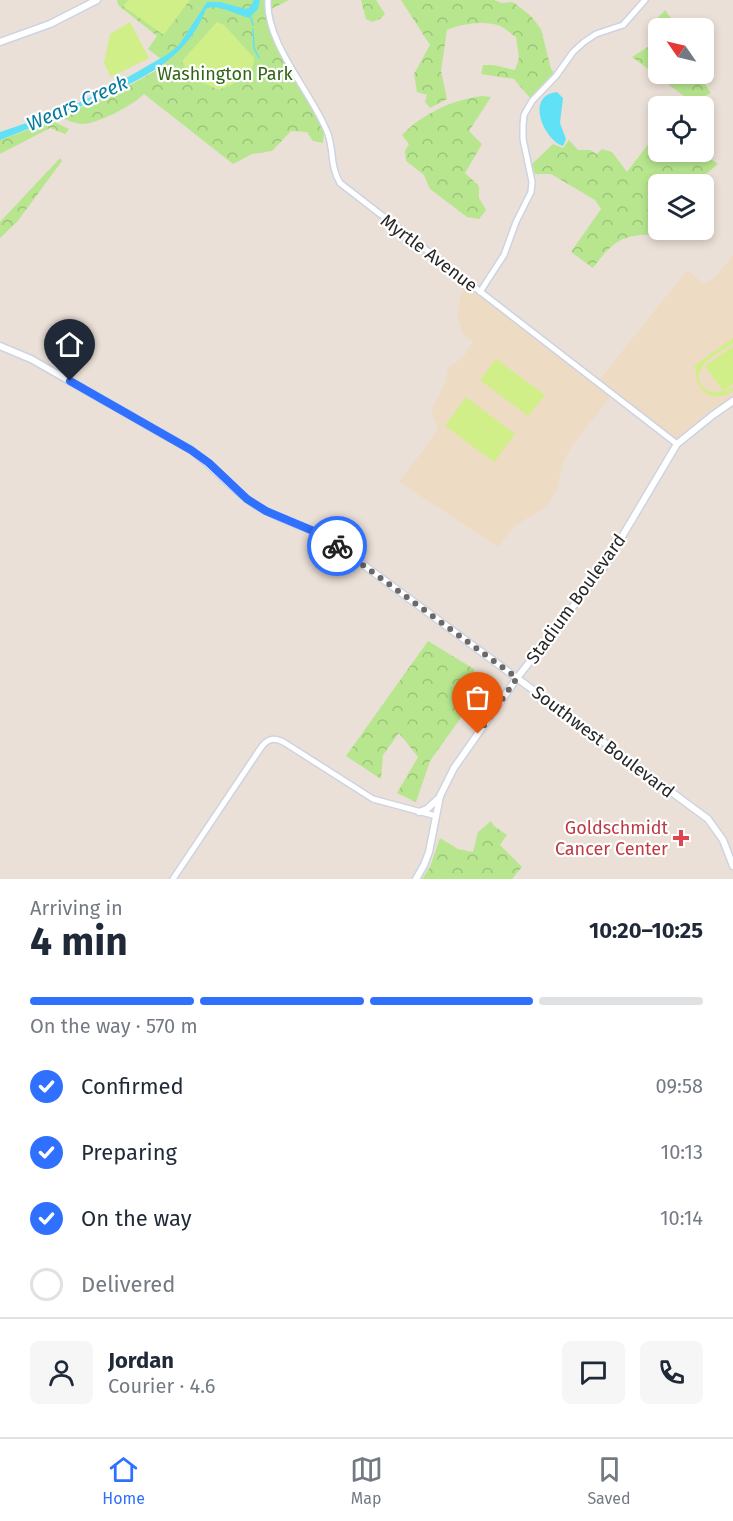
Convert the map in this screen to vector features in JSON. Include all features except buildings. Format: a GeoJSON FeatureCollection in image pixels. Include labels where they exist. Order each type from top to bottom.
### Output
{"type":"FeatureCollection","features":[{"type":"Feature","properties":{"kind":"main road"},"geometry":{"type":"LineString","coordinates":[[0,42],[50,24],[97,0]]}},
{"type":"Feature","properties":{"kind":"main road","name":"Southwest Boulevard"},"geometry":{"type":"LineString","coordinates":[[0,346],[31,359],[191,450],[209,463],[247,499],[266,511],[323,535],[708,819],[723,840],[733,867]]}},
{"type":"Feature","properties":{"kind":"main road","name":"Stadium Boulevard"},"geometry":{"type":"LineString","coordinates":[[416,879],[429,852],[440,796],[454,768],[517,678],[604,567],[677,444],[713,414],[733,401]]}},
{"type":"Feature","properties":{"kind":"main road"},"geometry":{"type":"LineString","coordinates":[[419,812],[427,809],[440,796]]}},
{"type":"Feature","properties":{"kind":"street","name":"Myrtle Avenue"},"geometry":{"type":"LineString","coordinates":[[268,0],[267,7],[284,53],[328,135],[332,166],[340,183],[677,444]]}},
{"type":"Feature","properties":{"kind":"street"},"geometry":{"type":"LineString","coordinates":[[480,292],[504,255],[516,222],[531,192],[532,183],[524,139],[524,115],[584,42],[596,34],[623,25],[645,0]]}},
{"type":"Feature","properties":{"kind":"street"},"geometry":{"type":"LineString","coordinates":[[173,879],[260,749],[270,739],[279,739],[373,799],[436,816]]}},
{"type":"Feature","properties":{"kind":"shaded area"},"geometry":{"type":"Polygon","coordinates":[[[733,255],[733,397],[705,415],[675,440],[615,394],[600,379],[687,270],[704,284],[715,277],[733,255]]]}},
{"type":"Feature","properties":{"kind":"shaded area"},"geometry":{"type":"Polygon","coordinates":[[[466,285],[610,397],[570,449],[563,463],[557,490],[546,507],[516,525],[498,547],[399,482],[438,430],[431,411],[446,381],[448,368],[463,357],[473,342],[463,335],[457,316],[460,297],[466,285]]]}},
{"type":"Feature","properties":{"kind":"green space","name":"Washington Park"},"geometry":{"type":"Polygon","coordinates":[[[117,0],[289,0],[265,14],[282,57],[324,130],[323,143],[313,141],[307,132],[291,131],[272,151],[252,154],[233,164],[144,94],[132,104],[98,121],[83,124],[60,117],[134,83],[155,71],[165,62],[148,49],[157,36],[118,5],[117,0]]]}},
{"type":"Feature","properties":{"kind":"green space"},"geometry":{"type":"Polygon","coordinates":[[[128,0],[190,0],[162,34],[123,6],[128,0]]]}},
{"type":"Feature","properties":{"kind":"green space"},"geometry":{"type":"Polygon","coordinates":[[[361,0],[376,0],[385,14],[372,22],[366,19],[361,0]]]}},
{"type":"Feature","properties":{"kind":"green space"},"geometry":{"type":"Polygon","coordinates":[[[401,0],[513,2],[531,16],[541,29],[551,69],[554,72],[530,98],[514,79],[481,74],[483,65],[515,70],[519,58],[516,37],[494,24],[459,26],[447,30],[441,71],[447,99],[430,108],[425,102],[427,95],[417,92],[414,74],[430,45],[401,0]]]}},
{"type":"Feature","properties":{"kind":"green space"},"geometry":{"type":"Polygon","coordinates":[[[665,10],[671,18],[658,18],[665,10]]]}},
{"type":"Feature","properties":{"kind":"green space"},"geometry":{"type":"Polygon","coordinates":[[[130,22],[149,58],[111,77],[104,63],[110,34],[130,22]]]}},
{"type":"Feature","properties":{"kind":"green space"},"geometry":{"type":"Polygon","coordinates":[[[217,22],[224,25],[254,58],[247,75],[219,90],[191,77],[182,61],[217,22]]]}},
{"type":"Feature","properties":{"kind":"green space"},"geometry":{"type":"Polygon","coordinates":[[[648,47],[648,69],[632,57],[648,47]]]}},
{"type":"Feature","properties":{"kind":"green space"},"geometry":{"type":"Polygon","coordinates":[[[668,84],[705,84],[711,93],[705,96],[684,96],[668,84]]]}},
{"type":"Feature","properties":{"kind":"green space"},"geometry":{"type":"Polygon","coordinates":[[[482,96],[491,97],[469,131],[482,144],[465,173],[479,186],[479,198],[486,210],[479,219],[467,217],[430,189],[424,175],[406,161],[405,151],[409,144],[402,135],[419,120],[439,109],[460,100],[482,96]]]}},
{"type":"Feature","properties":{"kind":"green space"},"geometry":{"type":"Polygon","coordinates":[[[52,121],[69,129],[65,134],[50,128],[0,154],[0,140],[52,121]]]}},
{"type":"Feature","properties":{"kind":"green space"},"geometry":{"type":"Polygon","coordinates":[[[569,140],[578,150],[590,150],[597,154],[602,149],[612,152],[627,172],[648,144],[648,162],[714,161],[718,164],[706,174],[648,174],[648,235],[627,237],[613,245],[593,268],[571,252],[601,209],[595,200],[551,174],[535,174],[532,164],[553,144],[563,148],[569,140]]]}},
{"type":"Feature","properties":{"kind":"green space"},"geometry":{"type":"Polygon","coordinates":[[[60,158],[62,161],[17,222],[0,238],[0,222],[60,158]]]}},
{"type":"Feature","properties":{"kind":"green space"},"geometry":{"type":"Polygon","coordinates":[[[733,338],[733,343],[704,364],[699,381],[706,390],[712,392],[733,387],[733,391],[722,396],[707,394],[699,386],[694,366],[733,338]]]}},
{"type":"Feature","properties":{"kind":"green space"},"geometry":{"type":"Polygon","coordinates":[[[733,346],[733,384],[723,391],[705,366],[733,346]]]}},
{"type":"Feature","properties":{"kind":"green space"},"geometry":{"type":"Polygon","coordinates":[[[496,359],[545,395],[528,416],[480,380],[496,359]]]}},
{"type":"Feature","properties":{"kind":"green space"},"geometry":{"type":"Polygon","coordinates":[[[466,397],[515,434],[494,462],[445,426],[466,397]]]}},
{"type":"Feature","properties":{"kind":"green space"},"geometry":{"type":"Polygon","coordinates":[[[428,641],[474,669],[477,695],[430,761],[416,802],[397,793],[418,757],[399,733],[383,755],[381,779],[346,756],[428,641]]]}},
{"type":"Feature","properties":{"kind":"green space"},"geometry":{"type":"Polygon","coordinates":[[[491,821],[507,835],[500,845],[522,867],[512,879],[422,879],[430,867],[440,838],[458,849],[473,852],[478,832],[491,821]]]}},
{"type":"Feature","properties":{"kind":"water"},"geometry":{"type":"Polygon","coordinates":[[[254,0],[260,0],[258,9],[249,18],[221,8],[206,9],[197,28],[185,44],[156,69],[104,96],[0,140],[0,132],[62,111],[109,88],[168,54],[179,45],[207,2],[220,2],[246,9],[254,0]]]}},
{"type":"Feature","properties":{"kind":"water"},"geometry":{"type":"Polygon","coordinates":[[[557,92],[563,98],[560,123],[566,139],[563,146],[549,135],[540,118],[542,101],[547,95],[557,92]]]}},
{"type":"Feature","properties":{"kind":"waterway"},"geometry":{"type":"LineString","coordinates":[[251,17],[253,25]]}},
{"type":"Feature","properties":{"kind":"waterway"},"geometry":{"type":"LineString","coordinates":[[253,29],[254,48],[259,58]]}},
{"type":"Feature","properties":{"kind":"way so far"},"geometry":{"type":"LineString","coordinates":[[337,546],[517,678],[478,734]]}},
{"type":"Feature","properties":{"kind":"place","name":"Goldschmidt Cancer Center"},"geometry":{"type":"Point","coordinates":[681,838]}},
{"type":"Feature","properties":{"kind":"route"},"geometry":{"type":"LineString","coordinates":[[70,381],[191,450],[209,463],[247,499],[266,511],[323,535],[337,546]]}},
{"type":"Feature","properties":{"kind":"water label","name":"Wears Creek"},"geometry":{"type":"Point","coordinates":[77,103]}}]}
